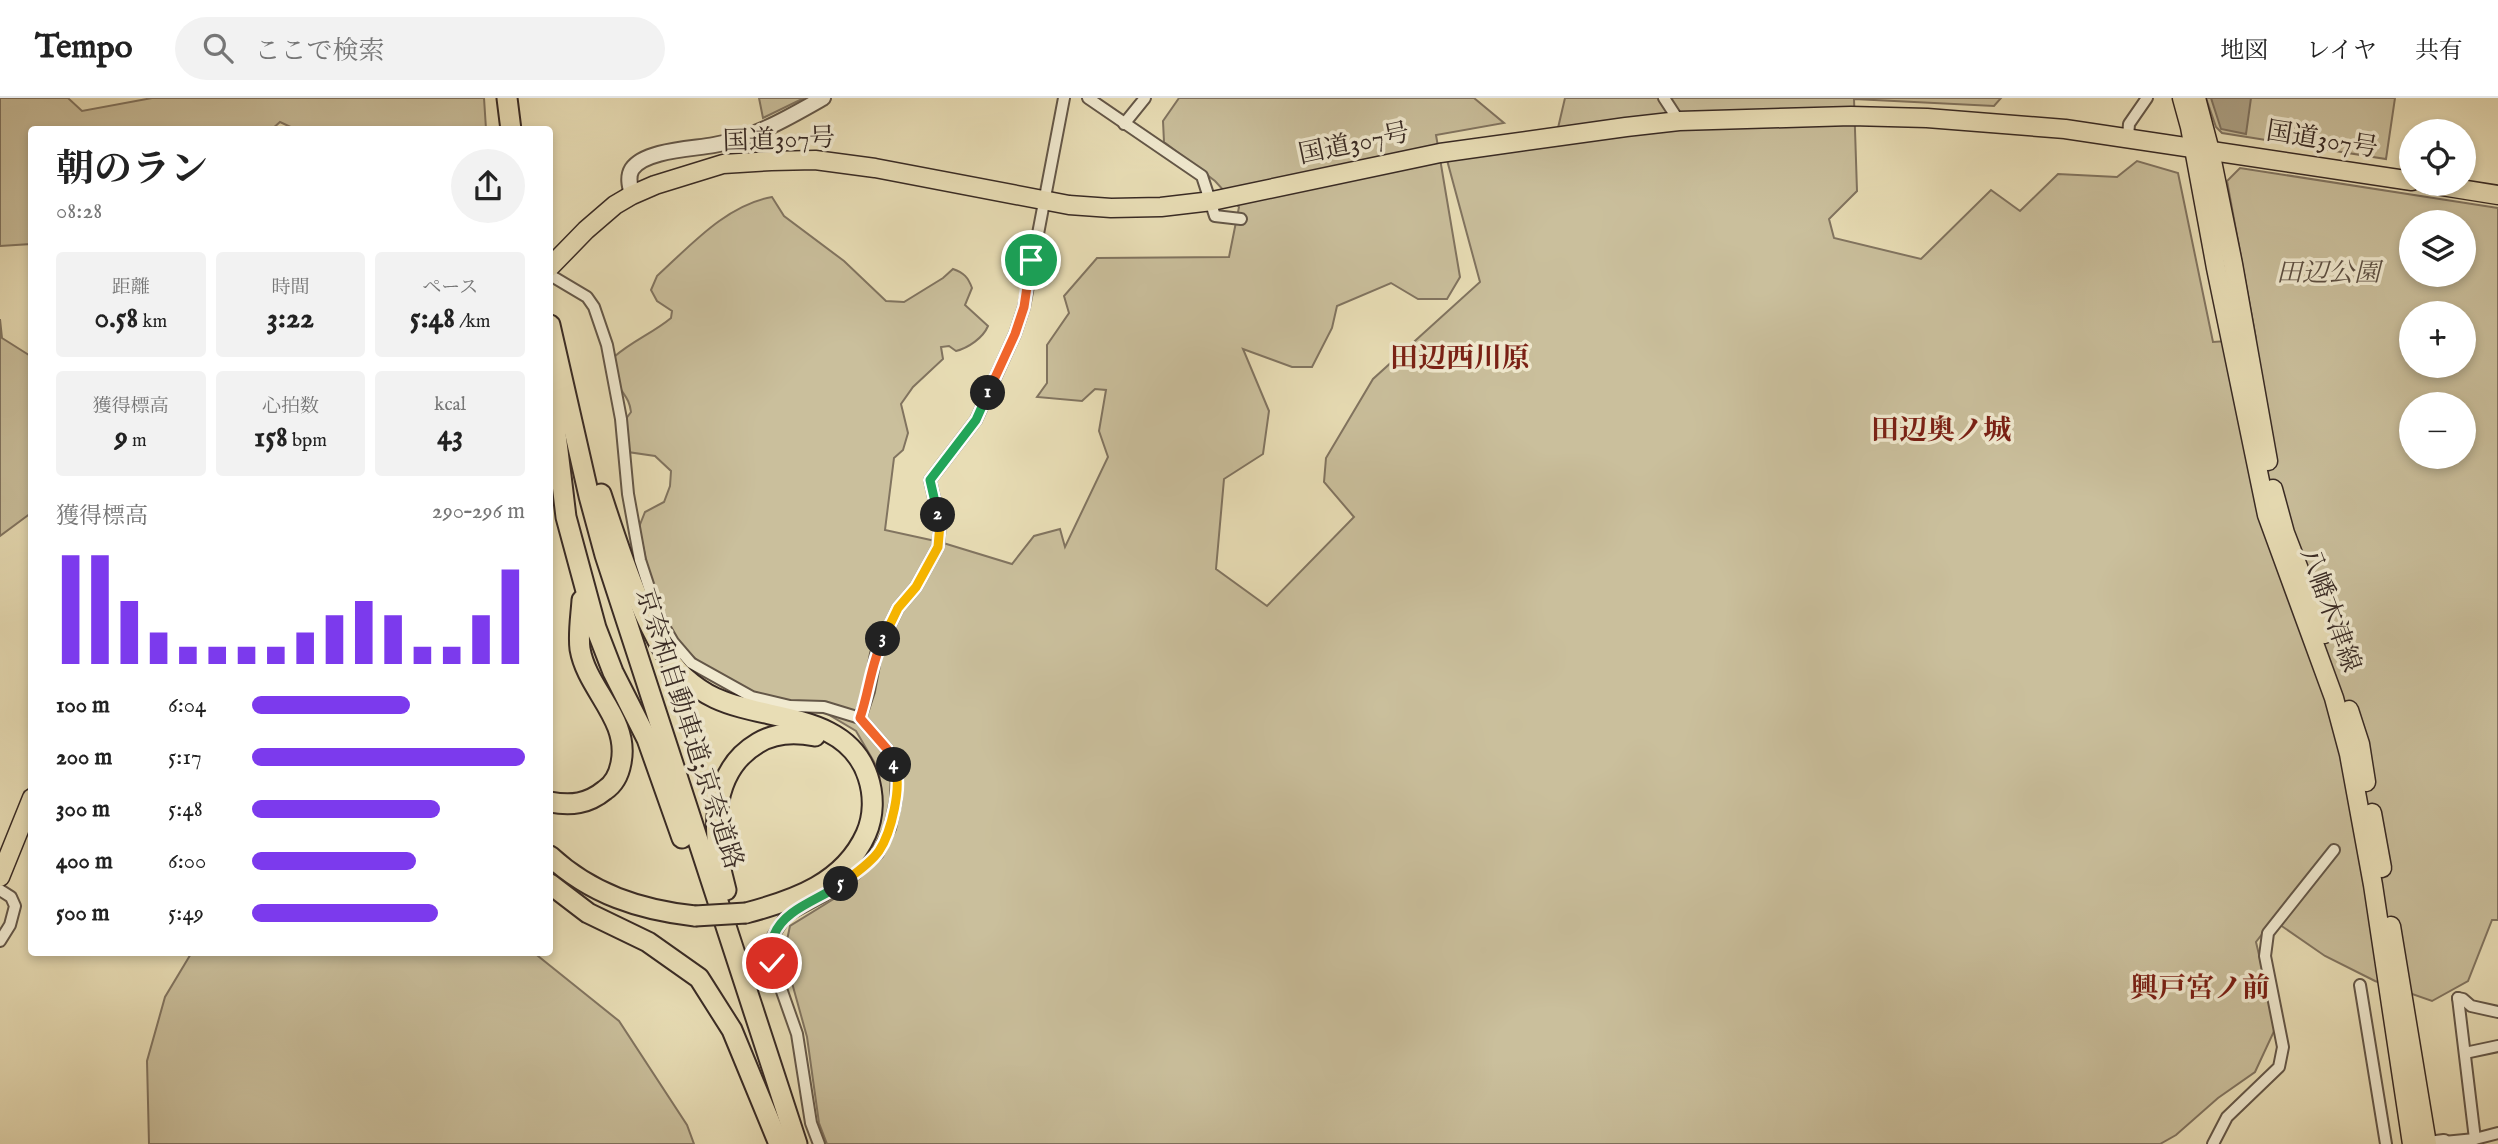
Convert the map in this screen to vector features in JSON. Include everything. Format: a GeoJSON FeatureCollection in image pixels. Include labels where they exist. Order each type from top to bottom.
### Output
{"type":"FeatureCollection","features":[{"type":"Feature","properties":{"kind":"highway"},"geometry":{"type":"LineString","coordinates":[[507,98],[510,126]]}},
{"type":"Feature","properties":{"kind":"highway"},"geometry":{"type":"LineString","coordinates":[[513,98],[516,126]]}},
{"type":"Feature","properties":{"kind":"highway"},"geometry":{"type":"LineString","coordinates":[[553,337],[580,434],[613,530],[653,631],[667,657],[682,675],[713,698],[829,731],[857,754],[871,785],[871,822],[850,860],[826,882],[808,892],[744,908],[716,907],[693,911],[648,909],[604,894],[578,879],[553,858]]}},
{"type":"Feature","properties":{"kind":"highway","name":"京奈和自動車道;京奈道路"},"geometry":{"type":"LineString","coordinates":[[553,339],[589,496],[606,555],[694,832],[798,1144]]}},
{"type":"Feature","properties":{"kind":"highway","name":"京奈和自動車道;京奈道路"},"geometry":{"type":"LineString","coordinates":[[553,409],[566,517],[603,649],[647,739],[665,788],[764,1077],[782,1144]]}},
{"type":"Feature","properties":{"kind":"highway"},"geometry":{"type":"LineString","coordinates":[[553,803],[581,803],[596,798],[614,782],[623,752],[623,739],[618,724],[591,677],[580,649],[582,580]]}},
{"type":"Feature","properties":{"kind":"highway"},"geometry":{"type":"LineString","coordinates":[[744,908],[818,876],[838,860],[858,831],[864,804],[860,779],[845,756],[824,740],[802,734],[777,735],[746,751],[727,774],[717,811],[719,867],[734,923],[768,1026],[798,1144]]}},
{"type":"Feature","properties":{"kind":"highway"},"geometry":{"type":"LineString","coordinates":[[553,846],[584,872],[609,886],[651,901],[693,911]]}},
{"type":"Feature","properties":{"kind":"highway"},"geometry":{"type":"LineString","coordinates":[[553,886],[588,913],[648,942],[699,978],[732,1030],[782,1144]]}},
{"type":"Feature","properties":{"kind":"main road","name":"八幡木津線"},"geometry":{"type":"LineString","coordinates":[[2182,98],[2202,150]]}},
{"type":"Feature","properties":{"kind":"main road","name":"八幡木津線"},"geometry":{"type":"LineString","coordinates":[[2196,98],[2216,268],[2267,515],[2334,698],[2349,754],[2417,1122],[2412,1144]]}},
{"type":"Feature","properties":{"kind":"main road","name":"国道307号"},"geometry":{"type":"LineString","coordinates":[[553,264],[586,230],[615,205],[632,195],[723,164],[815,160],[875,168],[1043,201],[1111,208],[1161,207],[1209,202],[1440,153],[1679,121],[1826,116],[1927,118],[2025,125],[2127,137],[2399,179]]}},
{"type":"Feature","properties":{"kind":"main road"},"geometry":{"type":"LineString","coordinates":[[2476,191],[2498,195]]}},
{"type":"Feature","properties":{"kind":"main road"},"geometry":{"type":"LineString","coordinates":[[0,877],[28,808]]}},
{"type":"Feature","properties":{"kind":"main road","name":"八幡木津線"},"geometry":{"type":"LineString","coordinates":[[2417,1122],[2433,1143]]}},
{"type":"Feature","properties":{"kind":"street"},"geometry":{"type":"LineString","coordinates":[[632,195],[629,182],[632,169],[648,158],[742,139],[779,123],[823,98]]}},
{"type":"Feature","properties":{"kind":"street"},"geometry":{"type":"LineString","coordinates":[[860,718],[869,691],[876,654],[898,608],[916,587],[938,547],[940,524],[930,480],[976,420],[1015,334],[1024,307],[1064,98]]}},
{"type":"Feature","properties":{"kind":"street"},"geometry":{"type":"LineString","coordinates":[[1088,98],[1202,176],[1215,216],[1241,219]]}},
{"type":"Feature","properties":{"kind":"street"},"geometry":{"type":"LineString","coordinates":[[1124,124],[1145,98]]}},
{"type":"Feature","properties":{"kind":"street"},"geometry":{"type":"LineString","coordinates":[[1664,98],[1679,121]]}},
{"type":"Feature","properties":{"kind":"street"},"geometry":{"type":"LineString","coordinates":[[2127,137],[2129,124],[2147,98]]}},
{"type":"Feature","properties":{"kind":"street"},"geometry":{"type":"LineString","coordinates":[[553,277],[587,297],[594,307],[607,345],[621,419],[628,494],[640,560],[659,618],[673,642],[691,663],[752,697],[790,706],[824,707],[860,718],[887,749],[897,771],[896,800],[890,828],[878,853],[855,874],[825,895],[786,916],[773,936],[772,963],[797,1034],[811,1123],[819,1144]]}},
{"type":"Feature","properties":{"kind":"street"},"geometry":{"type":"LineString","coordinates":[[2213,1144],[2227,1117],[2279,1067],[2283,1047],[2264,956],[2268,933],[2334,850]]}},
{"type":"Feature","properties":{"kind":"street"},"geometry":{"type":"LineString","coordinates":[[0,890],[11,897],[15,906],[10,925],[0,942]]}},
{"type":"Feature","properties":{"kind":"street"},"geometry":{"type":"LineString","coordinates":[[2360,985],[2386,1144]]}},
{"type":"Feature","properties":{"kind":"street"},"geometry":{"type":"LineString","coordinates":[[2475,1139],[2458,998],[2471,1006],[2498,1012]]}},
{"type":"Feature","properties":{"kind":"street"},"geometry":{"type":"LineString","coordinates":[[2465,1053],[2498,1046]]}},
{"type":"Feature","properties":{"kind":"street"},"geometry":{"type":"LineString","coordinates":[[2433,1143],[2475,1139],[2498,1133]]}},
{"type":"Feature","properties":{"kind":"green space"},"geometry":{"type":"Polygon","coordinates":[[[0,98],[68,98],[82,111],[152,98],[484,98],[486,126],[288,126],[280,122],[276,126],[28,126],[28,244],[0,246],[0,98]]]}},
{"type":"Feature","properties":{"kind":"green space"},"geometry":{"type":"Polygon","coordinates":[[[759,98],[804,98],[763,118],[759,98]]]}},
{"type":"Feature","properties":{"kind":"green space","name":"田辺公園"},"geometry":{"type":"Polygon","coordinates":[[[1179,98],[1474,98],[1504,123],[1436,135],[1460,277],[1447,299],[1418,299],[1391,283],[1337,306],[1332,328],[1312,367],[1292,367],[1243,349],[1269,411],[1263,454],[1224,479],[1216,569],[1267,606],[1354,517],[1324,482],[1326,458],[1373,379],[1480,282],[1447,160],[1554,145],[1565,98],[2001,98],[1994,106],[1854,99],[1857,191],[1829,219],[1834,238],[1921,259],[1991,190],[2020,211],[2058,174],[2117,177],[2137,161],[2178,173],[2213,342],[2256,339],[2227,181],[2240,168],[2399,193],[2399,196],[2421,196],[2498,208],[2498,920],[2492,920],[2468,981],[2432,1001],[2375,981],[2325,956],[2273,920],[2256,942],[2276,1027],[2255,1072],[2218,1098],[2176,1135],[2160,1144],[827,1144],[819,1123],[807,1037],[784,954],[790,926],[840,895],[872,860],[880,772],[856,731],[819,709],[739,688],[708,670],[678,643],[658,599],[639,527],[645,512],[664,502],[670,486],[671,471],[655,456],[628,452],[620,427],[631,412],[629,402],[616,380],[614,357],[671,318],[672,311],[657,301],[651,290],[657,276],[710,228],[739,208],[755,201],[772,197],[784,216],[844,261],[886,301],[904,302],[953,269],[965,276],[972,288],[965,305],[988,326],[979,338],[965,348],[956,351],[949,346],[941,347],[943,359],[913,387],[901,404],[908,433],[903,450],[894,458],[885,530],[940,542],[1012,564],[1034,536],[1060,529],[1065,547],[1108,457],[1099,431],[1106,390],[1095,389],[1082,401],[1037,397],[1047,383],[1047,345],[1069,313],[1064,296],[1097,258],[1229,257],[1239,207],[1215,181],[1164,142],[1163,121],[1179,98]]]}},
{"type":"Feature","properties":{"kind":"green space"},"geometry":{"type":"Polygon","coordinates":[[[2206,98],[2395,98],[2386,159],[2222,133],[2216,127],[2206,98]]]}},
{"type":"Feature","properties":{"kind":"green space"},"geometry":{"type":"Polygon","coordinates":[[[0,319],[2,338],[28,354],[28,515],[0,536],[0,319]]]}},
{"type":"Feature","properties":{"kind":"green space"},"geometry":{"type":"Polygon","coordinates":[[[190,956],[538,956],[619,1021],[687,1125],[694,1144],[149,1144],[147,1061],[165,997],[190,956]]]}},
{"type":"Feature","properties":{"kind":"shaded area"},"geometry":{"type":"Polygon","coordinates":[[[2211,98],[2251,98],[2246,134],[2221,129],[2211,98]]]}},
{"type":"Feature","properties":{"kind":"district","name":"田辺西川原"},"geometry":{"type":"Point","coordinates":[1460,359]}},
{"type":"Feature","properties":{"kind":"district","name":"田辺奥ノ城"},"geometry":{"type":"Point","coordinates":[1941,431]}},
{"type":"Feature","properties":{"kind":"district","name":"興戸宮ノ前"},"geometry":{"type":"Point","coordinates":[2200,989]}},
{"type":"Feature","properties":{"kind":"route"},"geometry":{"type":"LineString","coordinates":[[772,963],[773,936],[786,916],[825,895],[855,874],[878,853],[890,828],[896,800],[897,771],[887,749],[860,718],[869,691],[876,654],[898,608],[916,587],[938,547],[940,524],[930,480],[976,420],[1015,334],[1024,307],[1031,260]]}}]}
